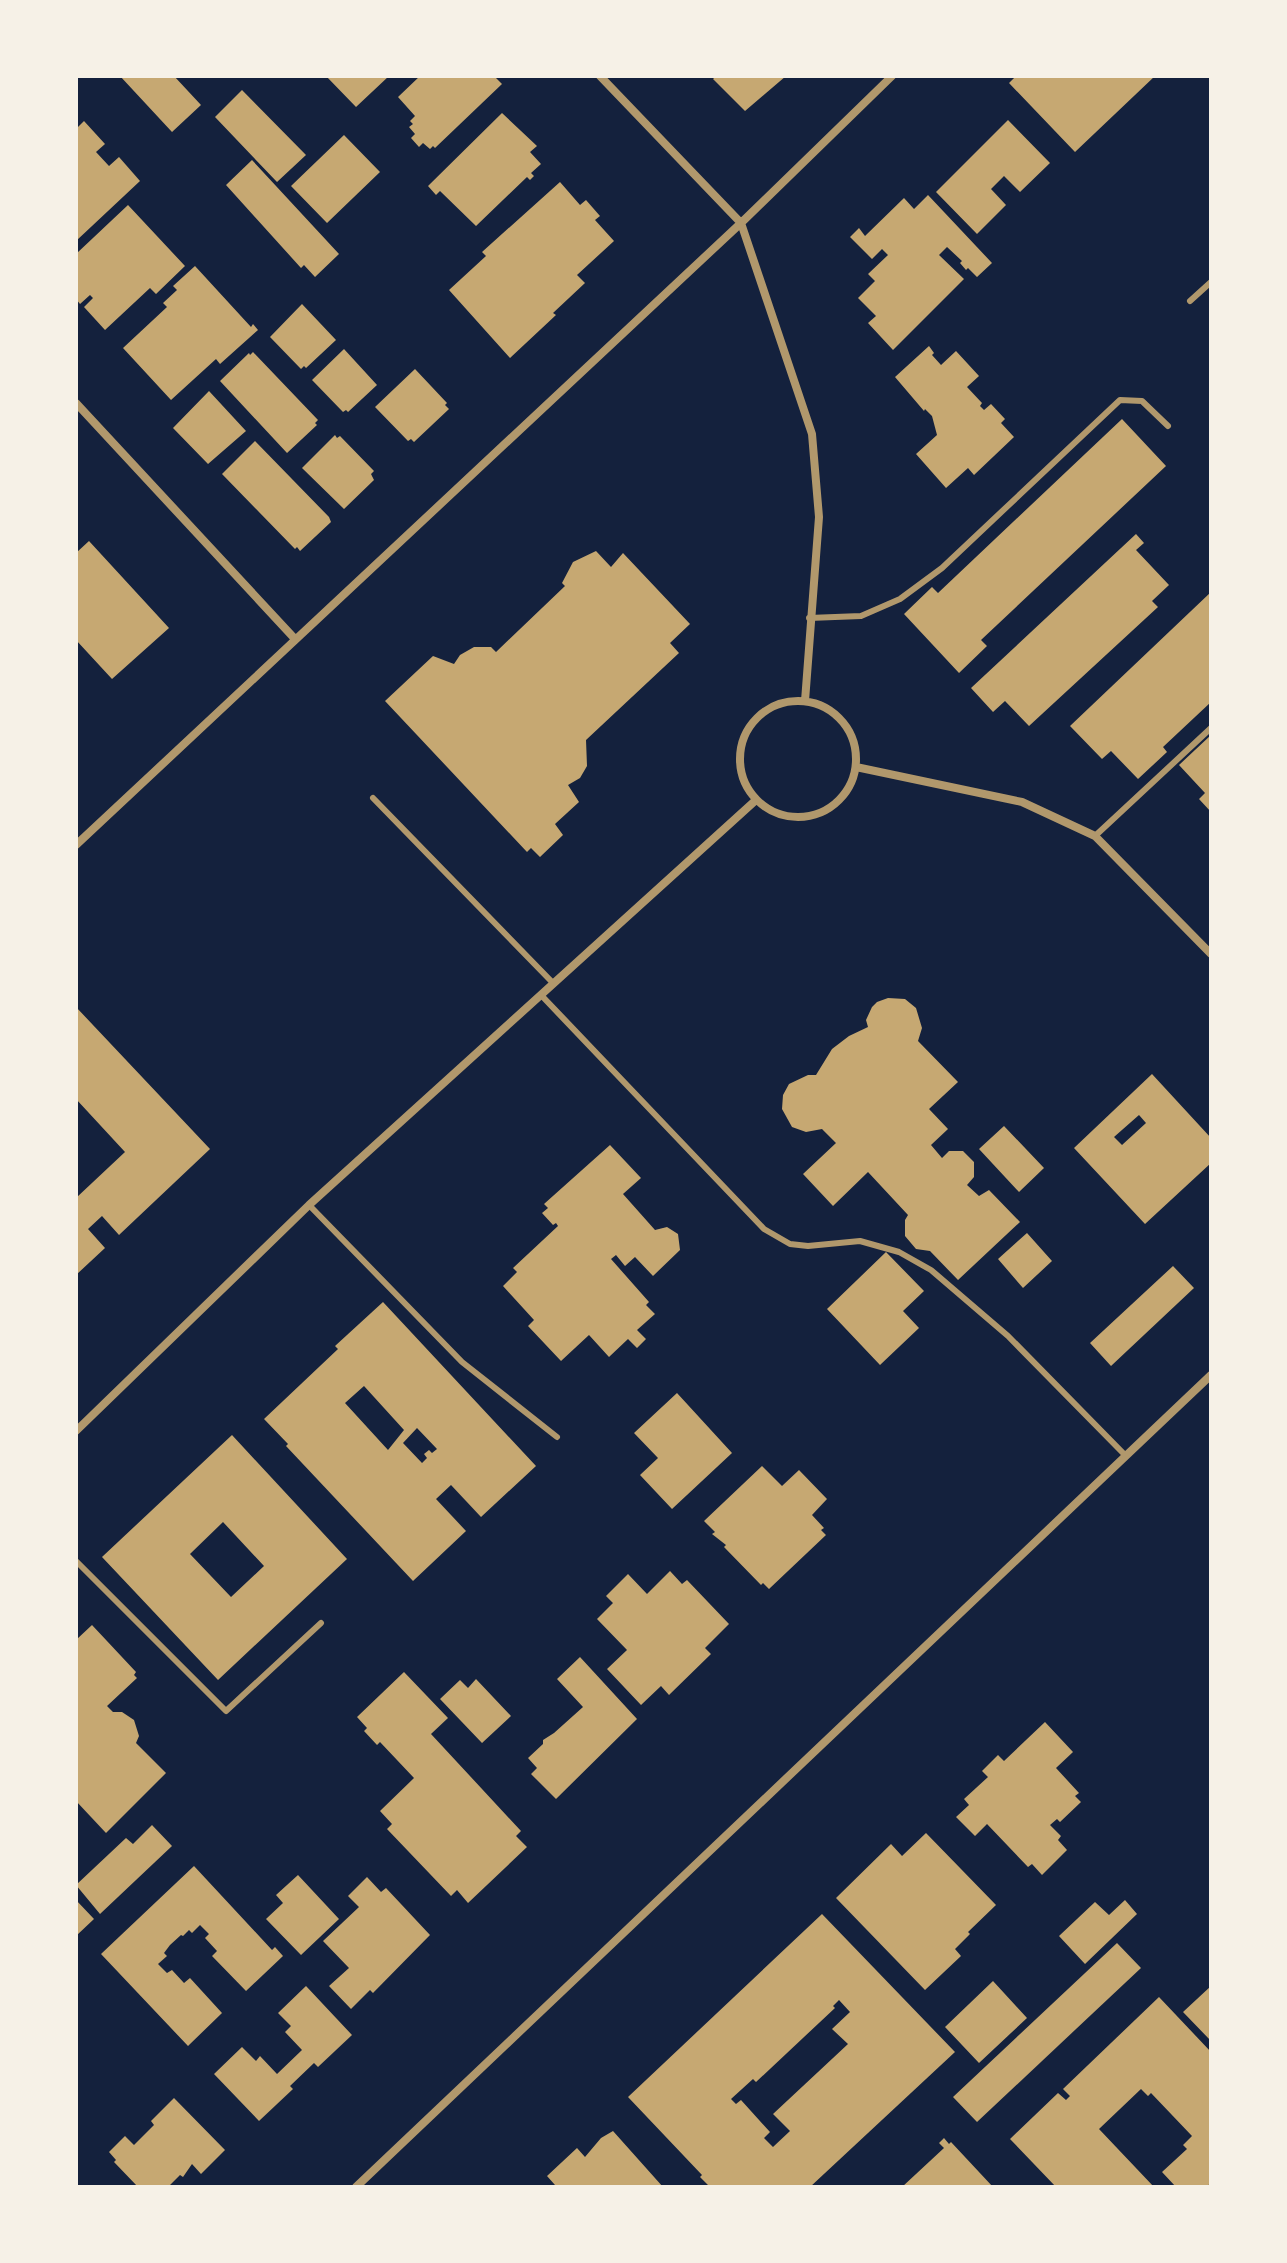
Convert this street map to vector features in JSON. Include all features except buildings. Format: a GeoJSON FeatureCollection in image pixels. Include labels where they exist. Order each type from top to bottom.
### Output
{"type":"FeatureCollection","features":[{"type":"Feature","properties":{"kind":"street"},"geometry":{"type":"LineString","coordinates":[[600,76],[741,223],[812,434],[819,517],[805,701]]}},
{"type":"Feature","properties":{"kind":"street"},"geometry":{"type":"LineString","coordinates":[[76,845],[741,223],[892,76]]}},
{"type":"Feature","properties":{"kind":"street"},"geometry":{"type":"LineString","coordinates":[[76,403],[295,639]]}},
{"type":"Feature","properties":{"kind":"street"},"geometry":{"type":"LineString","coordinates":[[805,701],[823,706],[838,717],[849,731],[856,749],[856,767],[851,786],[825,812],[788,817],[771,811],[756,800],[745,785],[740,768],[740,750],[745,733],[770,708],[787,702],[805,701]]}},
{"type":"Feature","properties":{"kind":"street"},"geometry":{"type":"LineString","coordinates":[[856,767],[1022,802],[1095,836],[1211,954]]}},
{"type":"Feature","properties":{"kind":"street"},"geometry":{"type":"LineString","coordinates":[[76,1431],[309,1205],[756,800]]}},
{"type":"Feature","properties":{"kind":"street"},"geometry":{"type":"LineString","coordinates":[[356,2187],[1211,1375]]}},
{"type":"Feature","properties":{"kind":"lane"},"geometry":{"type":"LineString","coordinates":[[1190,301],[1211,282]]}},
{"type":"Feature","properties":{"kind":"lane"},"geometry":{"type":"LineString","coordinates":[[809,618],[861,616],[900,599],[942,568],[1120,400],[1142,401],[1168,426]]}},
{"type":"Feature","properties":{"kind":"lane"},"geometry":{"type":"LineString","coordinates":[[1095,836],[1211,728]]}},
{"type":"Feature","properties":{"kind":"lane"},"geometry":{"type":"LineString","coordinates":[[373,798],[553,983]]}},
{"type":"Feature","properties":{"kind":"lane"},"geometry":{"type":"LineString","coordinates":[[541,995],[764,1229],[790,1244],[808,1246],[860,1241],[899,1252],[931,1270],[1008,1336],[1125,1455]]}},
{"type":"Feature","properties":{"kind":"lane"},"geometry":{"type":"LineString","coordinates":[[309,1205],[462,1362],[557,1437]]}},
{"type":"Feature","properties":{"kind":"lane"},"geometry":{"type":"LineString","coordinates":[[76,1561],[226,1711],[321,1623]]}}]}
